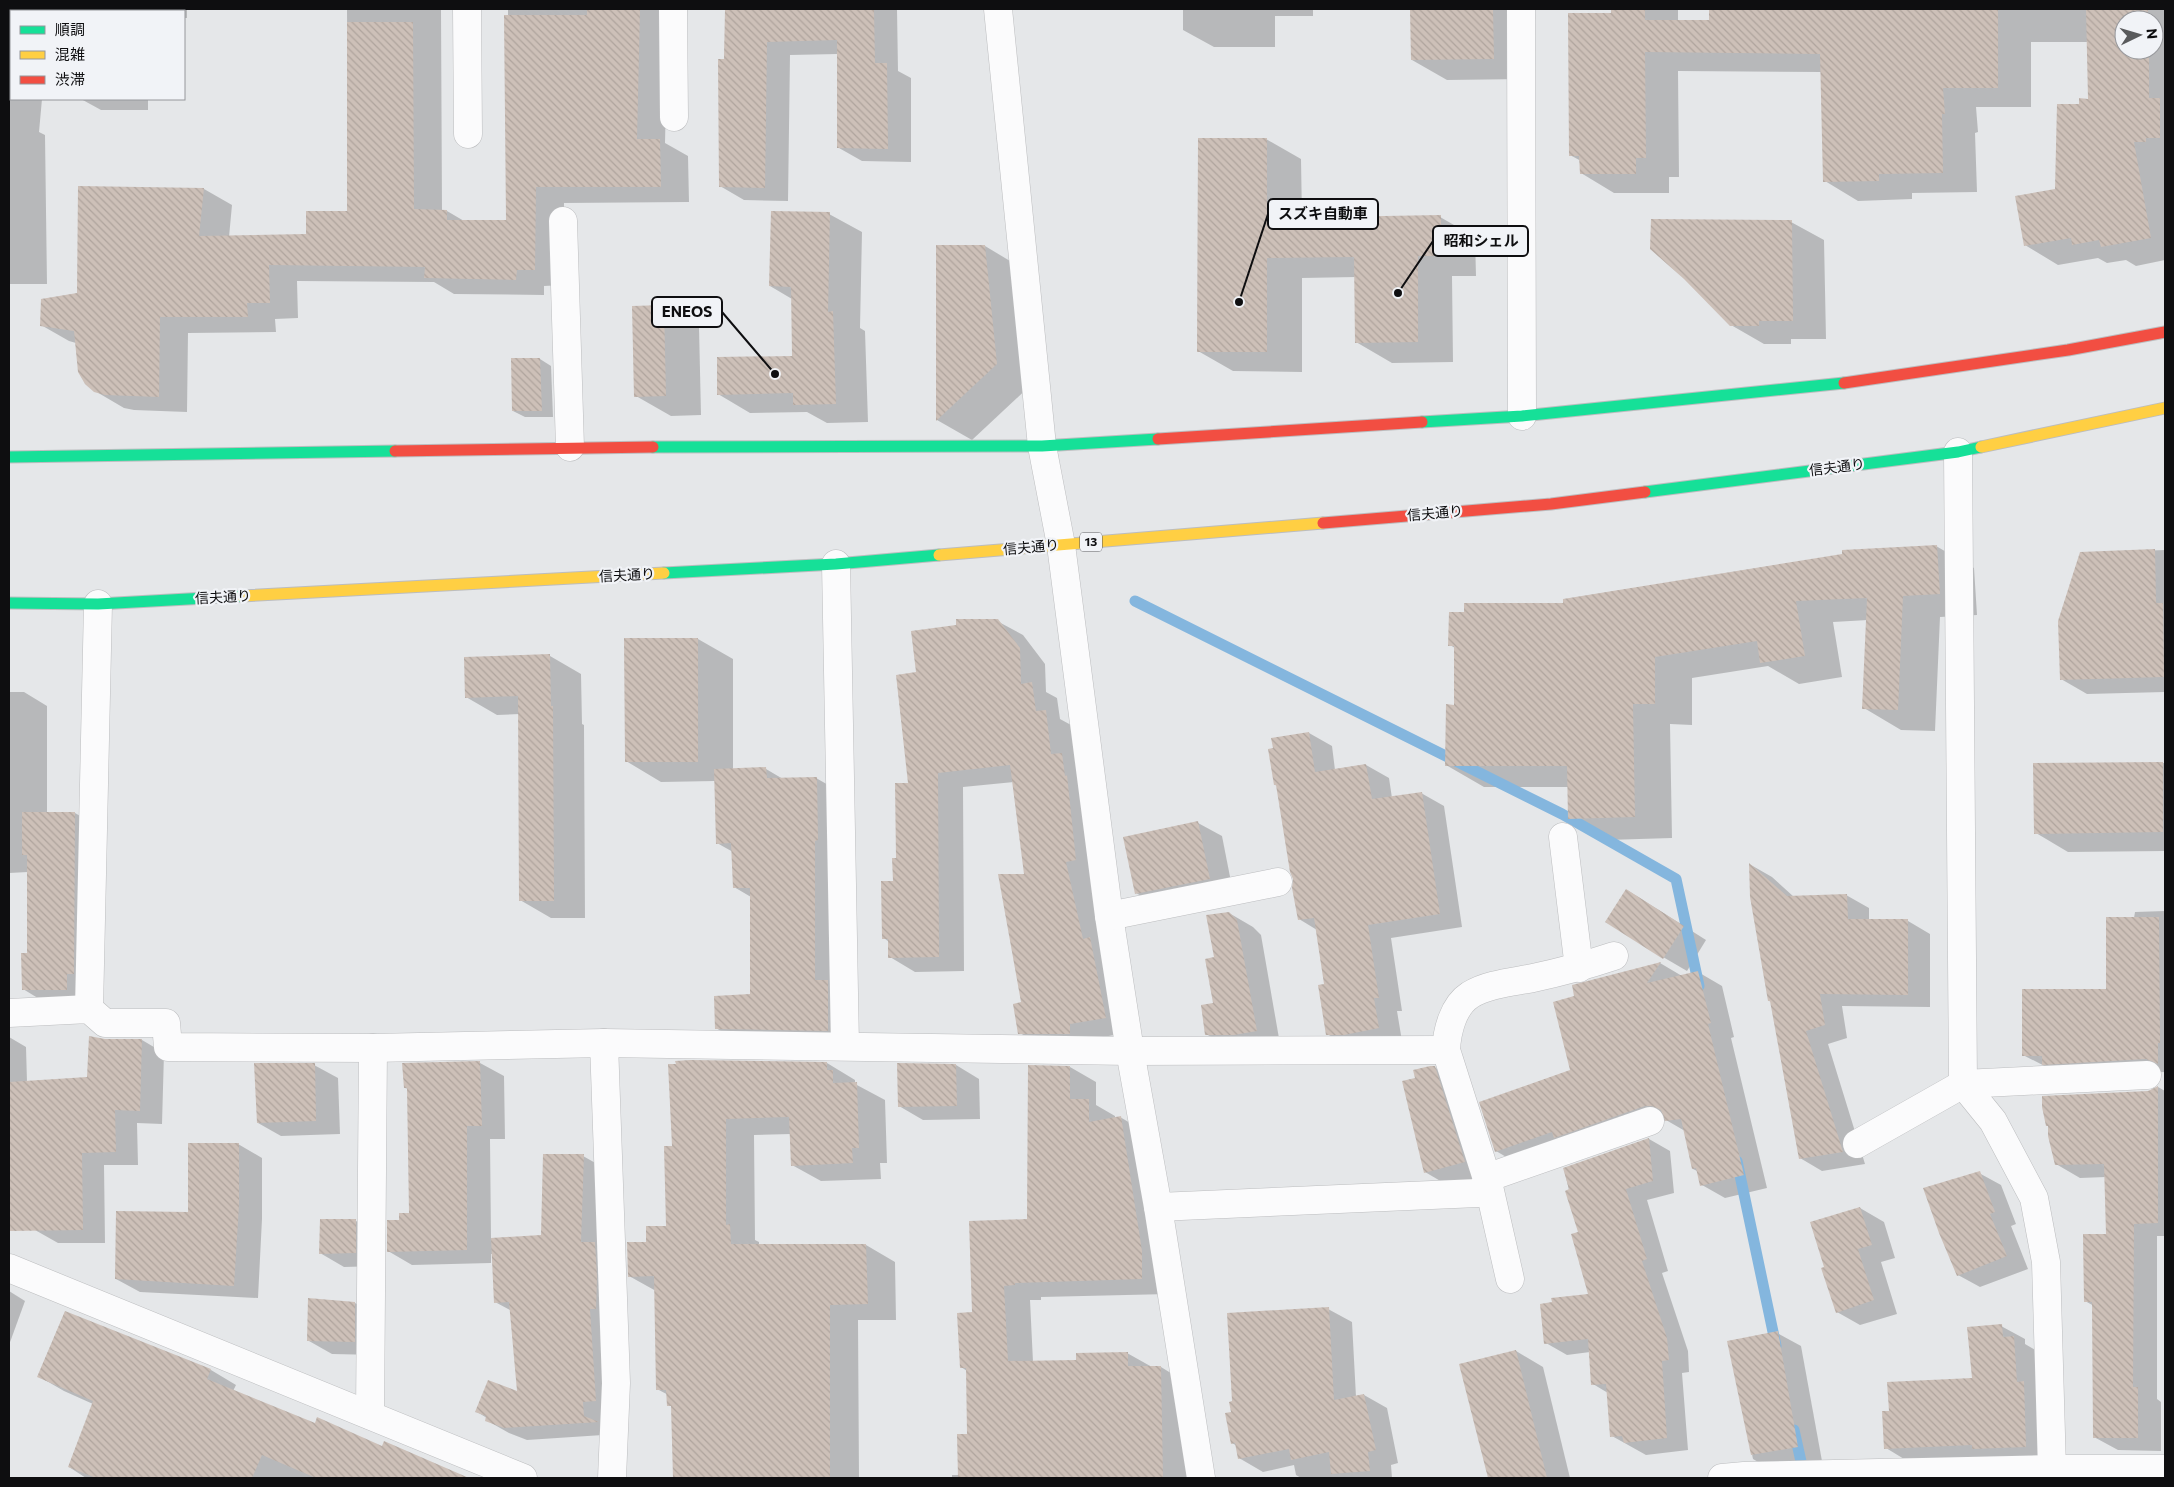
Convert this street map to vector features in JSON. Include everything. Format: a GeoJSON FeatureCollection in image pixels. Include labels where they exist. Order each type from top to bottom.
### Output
{"type":"FeatureCollection","features":[{"type":"Feature","properties":{"kind":"highway"},"geometry":{"type":"LineString","coordinates":[[9,457],[164,456],[570,447],[1042,446],[1522,416],[1838,384],[2068,350],[2165,332]]}},
{"type":"Feature","properties":{"kind":"highway","name":"信夫通り"},"geometry":{"type":"LineString","coordinates":[[9,603],[98,604],[836,564],[1551,504],[1958,452],[2165,408]]}},
{"type":"Feature","properties":{"kind":"street"},"geometry":{"type":"LineString","coordinates":[[467,9],[468,134]]}},
{"type":"Feature","properties":{"kind":"street"},"geometry":{"type":"LineString","coordinates":[[673,9],[674,117]]}},
{"type":"Feature","properties":{"kind":"street"},"geometry":{"type":"LineString","coordinates":[[998,9],[1042,446],[1061,544],[1109,916],[1201,1478]]}},
{"type":"Feature","properties":{"kind":"street"},"geometry":{"type":"LineString","coordinates":[[1521,9],[1522,416]]}},
{"type":"Feature","properties":{"kind":"street"},"geometry":{"type":"LineString","coordinates":[[563,222],[570,447]]}},
{"type":"Feature","properties":{"kind":"street"},"geometry":{"type":"LineString","coordinates":[[1958,452],[1963,1084],[1993,1120],[2034,1198],[2046,1262],[2052,1469]]}},
{"type":"Feature","properties":{"kind":"street"},"geometry":{"type":"LineString","coordinates":[[836,564],[845,1046]]}},
{"type":"Feature","properties":{"kind":"street"},"geometry":{"type":"LineString","coordinates":[[89,1009],[98,604]]}},
{"type":"Feature","properties":{"kind":"street"},"geometry":{"type":"LineString","coordinates":[[1563,837],[1579,968]]}},
{"type":"Feature","properties":{"kind":"street"},"geometry":{"type":"LineString","coordinates":[[1109,916],[1278,882]]}},
{"type":"Feature","properties":{"kind":"street"},"geometry":{"type":"LineString","coordinates":[[1510,1279],[1488,1182],[1446,1050],[1447,1036],[1452,1020],[1461,1003],[1470,995],[1488,987],[1579,968],[1614,956]]}},
{"type":"Feature","properties":{"kind":"street"},"geometry":{"type":"LineString","coordinates":[[9,1012],[89,1009],[105,1023],[166,1023],[168,1047],[373,1048],[604,1042],[1130,1051],[1446,1050]]}},
{"type":"Feature","properties":{"kind":"street"},"geometry":{"type":"LineString","coordinates":[[604,1042],[616,1383],[612,1478]]}},
{"type":"Feature","properties":{"kind":"street"},"geometry":{"type":"LineString","coordinates":[[370,1415],[373,1048]]}},
{"type":"Feature","properties":{"kind":"street"},"geometry":{"type":"LineString","coordinates":[[1857,1144],[1963,1084],[2147,1075]]}},
{"type":"Feature","properties":{"kind":"street"},"geometry":{"type":"LineString","coordinates":[[1158,1207],[1478,1193],[1495,1175],[1650,1121]]}},
{"type":"Feature","properties":{"kind":"street"},"geometry":{"type":"LineString","coordinates":[[9,1268],[523,1478]]}},
{"type":"Feature","properties":{"kind":"street"},"geometry":{"type":"LineString","coordinates":[[1722,1478],[2052,1469],[2165,1469]]}},
{"type":"Feature","properties":{"kind":"building"},"geometry":{"type":"Polygon","coordinates":[[[587,9],[640,9],[637,139],[660,139],[661,187],[536,187],[535,270],[517,270],[516,280],[424,278],[425,267],[269,265],[270,303],[247,303],[248,317],[160,317],[159,397],[105,395],[94,392],[85,384],[78,372],[74,331],[40,326],[41,299],[77,293],[78,186],[204,188],[199,236],[306,234],[306,211],[347,211],[347,22],[413,22],[414,209],[447,210],[447,220],[506,220],[504,15],[587,15],[587,9]]]}},
{"type":"Feature","properties":{"kind":"building"},"geometry":{"type":"Polygon","coordinates":[[[725,9],[874,9],[875,63],[887,63],[888,149],[837,148],[837,40],[767,42],[765,188],[719,187],[718,59],[724,59],[725,9]]]}},
{"type":"Feature","properties":{"kind":"building"},"geometry":{"type":"Polygon","coordinates":[[[1410,9],[1493,9],[1494,59],[1411,60],[1410,9]]]}},
{"type":"Feature","properties":{"kind":"building"},"geometry":{"type":"Polygon","coordinates":[[[1611,9],[1645,9],[1645,20],[1709,20],[1709,9],[1998,9],[1998,88],[1943,88],[1945,114],[1942,114],[1943,173],[1879,174],[1879,181],[1823,182],[1820,54],[1645,52],[1646,158],[1636,158],[1636,174],[1580,174],[1579,156],[1569,156],[1568,13],[1611,13],[1611,9]]]}},
{"type":"Feature","properties":{"kind":"building"},"geometry":{"type":"Polygon","coordinates":[[[2086,9],[2148,9],[2114,10],[2114,60],[2149,60],[2149,98],[2160,98],[2160,138],[2146,138],[2146,142],[2134,142],[2151,238],[2101,247],[2099,240],[2072,245],[2071,238],[2024,246],[2015,196],[2055,189],[2057,104],[2079,104],[2079,98],[2088,99],[2086,9]]]}},
{"type":"Feature","properties":{"kind":"building"},"geometry":{"type":"Polygon","coordinates":[[[1198,138],[1267,138],[1267,218],[1441,215],[1441,256],[1418,256],[1418,342],[1355,343],[1354,257],[1267,258],[1267,352],[1197,352],[1198,138]]]}},
{"type":"Feature","properties":{"kind":"building"},"geometry":{"type":"Polygon","coordinates":[[[771,211],[830,212],[828,312],[833,311],[836,404],[793,405],[793,393],[717,395],[717,357],[792,356],[791,287],[769,286],[771,211]]]}},
{"type":"Feature","properties":{"kind":"building"},"geometry":{"type":"Polygon","coordinates":[[[1651,219],[1792,220],[1793,321],[1759,321],[1759,326],[1730,326],[1684,279],[1650,249],[1651,219]]]}},
{"type":"Feature","properties":{"kind":"building"},"geometry":{"type":"Polygon","coordinates":[[[936,245],[985,245],[997,364],[936,421],[936,245]]]}},
{"type":"Feature","properties":{"kind":"building"},"geometry":{"type":"Polygon","coordinates":[[[664,305],[666,396],[634,397],[632,306],[664,305]]]}},
{"type":"Feature","properties":{"kind":"building"},"geometry":{"type":"Polygon","coordinates":[[[511,358],[540,358],[542,411],[512,411],[511,358]]]}},
{"type":"Feature","properties":{"kind":"building"},"geometry":{"type":"Polygon","coordinates":[[[1937,545],[1940,594],[1903,596],[1898,710],[1862,709],[1867,598],[1796,601],[1805,656],[1760,663],[1757,641],[1655,657],[1655,704],[1633,704],[1635,817],[1568,819],[1567,766],[1445,766],[1446,704],[1454,705],[1454,646],[1448,646],[1449,612],[1464,612],[1464,603],[1563,603],[1563,599],[1842,554],[1842,550],[1937,545]]]}},
{"type":"Feature","properties":{"kind":"building"},"geometry":{"type":"Polygon","coordinates":[[[2155,549],[2156,603],[2163,603],[2164,677],[2060,680],[2058,621],[2080,552],[2155,549]]]}},
{"type":"Feature","properties":{"kind":"building"},"geometry":{"type":"Polygon","coordinates":[[[956,619],[998,619],[1020,648],[1021,684],[1032,682],[1036,711],[1046,710],[1051,754],[1062,753],[1065,776],[1067,775],[1076,860],[1066,862],[1083,939],[1090,937],[1106,1018],[1070,1024],[1070,1034],[1018,1034],[1013,1004],[1021,1002],[998,874],[1024,874],[1010,765],[938,773],[939,957],[888,958],[888,939],[882,939],[881,881],[893,881],[892,858],[896,858],[895,783],[908,783],[896,675],[916,672],[911,631],[956,625],[956,619]]]}},
{"type":"Feature","properties":{"kind":"building"},"geometry":{"type":"Polygon","coordinates":[[[624,638],[698,638],[698,762],[625,762],[624,638]]]}},
{"type":"Feature","properties":{"kind":"building"},"geometry":{"type":"Polygon","coordinates":[[[550,654],[551,706],[553,706],[554,901],[519,901],[518,696],[465,698],[464,657],[550,654]]]}},
{"type":"Feature","properties":{"kind":"building"},"geometry":{"type":"Polygon","coordinates":[[[1309,732],[1315,772],[1366,764],[1372,799],[1422,792],[1440,914],[1368,925],[1379,998],[1374,998],[1379,1028],[1344,1035],[1326,1035],[1318,985],[1324,984],[1314,918],[1298,920],[1292,888],[1293,879],[1290,872],[1276,785],[1274,785],[1268,749],[1273,748],[1271,738],[1309,732]]]}},
{"type":"Feature","properties":{"kind":"building"},"geometry":{"type":"Polygon","coordinates":[[[2163,762],[2163,832],[2034,834],[2033,763],[2163,762]]]}},
{"type":"Feature","properties":{"kind":"building"},"geometry":{"type":"Polygon","coordinates":[[[766,767],[767,778],[817,777],[818,840],[815,841],[815,980],[828,980],[828,1031],[715,1029],[714,996],[750,994],[750,888],[733,888],[731,843],[716,844],[714,769],[766,767]]]}},
{"type":"Feature","properties":{"kind":"building"},"geometry":{"type":"Polygon","coordinates":[[[22,812],[75,812],[74,974],[67,974],[67,990],[22,990],[21,953],[27,953],[27,855],[22,855],[22,812]]]}},
{"type":"Feature","properties":{"kind":"building"},"geometry":{"type":"Polygon","coordinates":[[[1198,821],[1210,879],[1135,894],[1123,837],[1198,821]]]}},
{"type":"Feature","properties":{"kind":"building"},"geometry":{"type":"Polygon","coordinates":[[[1749,863],[1787,896],[1847,894],[1848,919],[1908,919],[1908,995],[1820,994],[1825,1025],[1806,1031],[1843,1152],[1799,1159],[1750,897],[1749,863]]]}},
{"type":"Feature","properties":{"kind":"building"},"geometry":{"type":"Polygon","coordinates":[[[1626,889],[1684,926],[1663,959],[1605,922],[1626,889]]]}},
{"type":"Feature","properties":{"kind":"building"},"geometry":{"type":"Polygon","coordinates":[[[1229,912],[1237,920],[1257,1031],[1234,1035],[1205,1035],[1201,1005],[1213,1003],[1205,959],[1214,957],[1206,915],[1229,912]]]}},
{"type":"Feature","properties":{"kind":"building"},"geometry":{"type":"Polygon","coordinates":[[[2106,917],[2159,917],[2160,1043],[2158,1043],[2158,1064],[2146,1059],[2042,1065],[2042,1056],[2022,1056],[2022,989],[2106,989],[2106,917]]]}},
{"type":"Feature","properties":{"kind":"building"},"geometry":{"type":"Polygon","coordinates":[[[1661,962],[1647,983],[1698,971],[1711,1023],[1708,1024],[1744,1175],[1700,1186],[1696,1168],[1692,1169],[1681,1119],[1665,1121],[1661,1110],[1652,1106],[1645,1106],[1554,1138],[1552,1132],[1495,1152],[1479,1102],[1570,1070],[1553,1002],[1574,996],[1572,985],[1661,962]]]}},
{"type":"Feature","properties":{"kind":"building"},"geometry":{"type":"Polygon","coordinates":[[[89,1036],[105,1039],[142,1039],[140,1111],[115,1110],[116,1152],[82,1153],[83,1230],[9,1231],[9,1082],[87,1077],[89,1036]]]}},
{"type":"Feature","properties":{"kind":"building"},"geometry":{"type":"Polygon","coordinates":[[[480,1061],[482,1126],[467,1126],[467,1250],[387,1252],[387,1220],[399,1220],[399,1213],[409,1213],[407,1088],[404,1088],[402,1063],[480,1061]]]}},
{"type":"Feature","properties":{"kind":"building"},"geometry":{"type":"Polygon","coordinates":[[[675,1061],[827,1062],[827,1070],[833,1070],[833,1083],[857,1082],[859,1148],[852,1148],[853,1163],[791,1166],[789,1117],[726,1119],[726,1225],[730,1224],[731,1244],[866,1244],[868,1304],[830,1305],[830,1478],[673,1478],[671,1406],[667,1406],[666,1390],[656,1390],[654,1276],[628,1277],[627,1242],[646,1242],[646,1226],[666,1226],[664,1146],[672,1146],[668,1064],[676,1064],[675,1061]]]}},
{"type":"Feature","properties":{"kind":"building"},"geometry":{"type":"Polygon","coordinates":[[[254,1063],[315,1063],[316,1121],[257,1123],[254,1063]]]}},
{"type":"Feature","properties":{"kind":"building"},"geometry":{"type":"Polygon","coordinates":[[[897,1063],[956,1064],[957,1106],[898,1107],[897,1063]]]}},
{"type":"Feature","properties":{"kind":"building"},"geometry":{"type":"Polygon","coordinates":[[[1028,1065],[1070,1066],[1070,1099],[1089,1099],[1089,1122],[1121,1116],[1142,1251],[1142,1279],[1015,1283],[1015,1285],[1004,1286],[1008,1361],[1076,1360],[1076,1353],[1128,1352],[1128,1366],[1161,1366],[1163,1478],[958,1478],[957,1434],[967,1434],[966,1368],[960,1368],[957,1313],[972,1312],[969,1221],[1027,1219],[1028,1065]]]}},
{"type":"Feature","properties":{"kind":"building"},"geometry":{"type":"Polygon","coordinates":[[[1435,1066],[1465,1162],[1424,1173],[1402,1081],[1415,1078],[1413,1070],[1435,1066]]]}},
{"type":"Feature","properties":{"kind":"building"},"geometry":{"type":"Polygon","coordinates":[[[2158,1086],[2158,1223],[2134,1224],[2133,1387],[2138,1387],[2138,1438],[2093,1438],[2092,1302],[2084,1302],[2083,1234],[2106,1234],[2104,1164],[2055,1165],[2048,1136],[2048,1126],[2046,1126],[2042,1107],[2042,1096],[2148,1091],[2158,1086]]]}},
{"type":"Feature","properties":{"kind":"building"},"geometry":{"type":"Polygon","coordinates":[[[1649,1138],[1653,1181],[1626,1189],[1647,1259],[1642,1261],[1667,1338],[1669,1360],[1662,1361],[1667,1438],[1624,1443],[1622,1436],[1610,1437],[1606,1384],[1591,1385],[1588,1339],[1544,1344],[1540,1304],[1552,1302],[1551,1298],[1588,1294],[1571,1234],[1578,1232],[1565,1191],[1569,1189],[1563,1168],[1649,1138]]]}},
{"type":"Feature","properties":{"kind":"building"},"geometry":{"type":"Polygon","coordinates":[[[188,1143],[239,1143],[239,1205],[234,1286],[115,1279],[116,1211],[188,1212],[188,1143]]]}},
{"type":"Feature","properties":{"kind":"building"},"geometry":{"type":"Polygon","coordinates":[[[543,1154],[584,1154],[581,1242],[595,1242],[597,1277],[596,1309],[590,1309],[596,1401],[583,1402],[584,1416],[599,1422],[504,1428],[485,1421],[486,1416],[475,1412],[488,1380],[517,1391],[509,1302],[494,1303],[491,1238],[541,1235],[543,1154]]]}},
{"type":"Feature","properties":{"kind":"building"},"geometry":{"type":"Polygon","coordinates":[[[1980,1171],[1995,1212],[1990,1214],[2007,1256],[1957,1276],[1923,1188],[1980,1171]]]}},
{"type":"Feature","properties":{"kind":"building"},"geometry":{"type":"Polygon","coordinates":[[[1860,1207],[1872,1245],[1858,1249],[1874,1300],[1836,1313],[1821,1268],[1824,1267],[1810,1222],[1860,1207]]]}},
{"type":"Feature","properties":{"kind":"building"},"geometry":{"type":"Polygon","coordinates":[[[320,1219],[356,1219],[356,1253],[319,1254],[320,1219]]]}},
{"type":"Feature","properties":{"kind":"building"},"geometry":{"type":"Polygon","coordinates":[[[308,1298],[355,1302],[355,1342],[307,1341],[308,1298]]]}},
{"type":"Feature","properties":{"kind":"building"},"geometry":{"type":"Polygon","coordinates":[[[1329,1307],[1334,1400],[1364,1394],[1376,1450],[1368,1452],[1370,1471],[1331,1474],[1329,1452],[1291,1460],[1289,1449],[1238,1459],[1235,1443],[1231,1444],[1225,1413],[1231,1412],[1229,1402],[1232,1401],[1227,1313],[1329,1307]]]}},
{"type":"Feature","properties":{"kind":"building"},"geometry":{"type":"Polygon","coordinates":[[[65,1311],[211,1369],[207,1379],[315,1423],[317,1417],[382,1446],[384,1441],[469,1478],[316,1478],[262,1455],[252,1478],[96,1478],[68,1467],[93,1401],[37,1377],[65,1311]]]}},
{"type":"Feature","properties":{"kind":"building"},"geometry":{"type":"Polygon","coordinates":[[[2002,1324],[2003,1337],[2014,1336],[2017,1382],[2024,1381],[2026,1447],[1972,1449],[1972,1445],[1884,1449],[1882,1411],[1889,1411],[1887,1382],[1972,1378],[1967,1327],[2002,1324]]]}},
{"type":"Feature","properties":{"kind":"building"},"geometry":{"type":"Polygon","coordinates":[[[1778,1331],[1798,1447],[1751,1455],[1727,1341],[1778,1331]]]}},
{"type":"Feature","properties":{"kind":"building"},"geometry":{"type":"Polygon","coordinates":[[[1516,1350],[1547,1478],[1488,1478],[1459,1364],[1516,1350]]]}},
{"type":"Feature","properties":{"kind":"waterway"},"geometry":{"type":"LineString","coordinates":[[1135,601],[1562,814],[1676,879],[1699,986]]}},
{"type":"Feature","properties":{"kind":"waterway"},"geometry":{"type":"LineString","coordinates":[[1737,1161],[1776,1346]]}},
{"type":"Feature","properties":{"kind":"waterway"},"geometry":{"type":"LineString","coordinates":[[1794,1430],[1804,1475]]}},
{"type":"Feature","properties":{"kind":"traffic: fast"},"geometry":{"type":"LineString","coordinates":[[1422,422],[1522,416],[1844,383]]}},
{"type":"Feature","properties":{"kind":"traffic: fast"},"geometry":{"type":"LineString","coordinates":[[653,447],[1042,446],[1158,439]]}},
{"type":"Feature","properties":{"kind":"traffic: fast"},"geometry":{"type":"LineString","coordinates":[[1645,492],[1958,452],[1981,447]]}},
{"type":"Feature","properties":{"kind":"traffic: fast"},"geometry":{"type":"LineString","coordinates":[[9,457],[395,451]]}},
{"type":"Feature","properties":{"kind":"traffic: fast"},"geometry":{"type":"LineString","coordinates":[[664,573],[836,564],[939,555]]}},
{"type":"Feature","properties":{"kind":"traffic: fast"},"geometry":{"type":"LineString","coordinates":[[9,603],[98,604],[242,596]]}},
{"type":"Feature","properties":{"kind":"traffic: slow"},"geometry":{"type":"LineString","coordinates":[[1981,447],[2165,408]]}},
{"type":"Feature","properties":{"kind":"traffic: slow"},"geometry":{"type":"LineString","coordinates":[[939,555],[1323,523]]}},
{"type":"Feature","properties":{"kind":"traffic: slow"},"geometry":{"type":"LineString","coordinates":[[242,596],[664,573]]}},
{"type":"Feature","properties":{"kind":"traffic: jam"},"geometry":{"type":"LineString","coordinates":[[1844,383],[2068,350],[2165,332]]}},
{"type":"Feature","properties":{"kind":"traffic: jam"},"geometry":{"type":"LineString","coordinates":[[1158,439],[1422,422]]}},
{"type":"Feature","properties":{"kind":"traffic: jam"},"geometry":{"type":"LineString","coordinates":[[395,451],[653,447]]}},
{"type":"Feature","properties":{"kind":"traffic: jam"},"geometry":{"type":"LineString","coordinates":[[1323,523],[1551,504],[1645,492]]}},
{"type":"Feature","properties":{"kind":"place","name":"昭和シェル"},"geometry":{"type":"Point","coordinates":[1398,293]}},
{"type":"Feature","properties":{"kind":"place","name":"スズキ自動車"},"geometry":{"type":"Point","coordinates":[1239,302]}},
{"type":"Feature","properties":{"kind":"place","name":"ENEOS"},"geometry":{"type":"Point","coordinates":[775,374]}}]}
